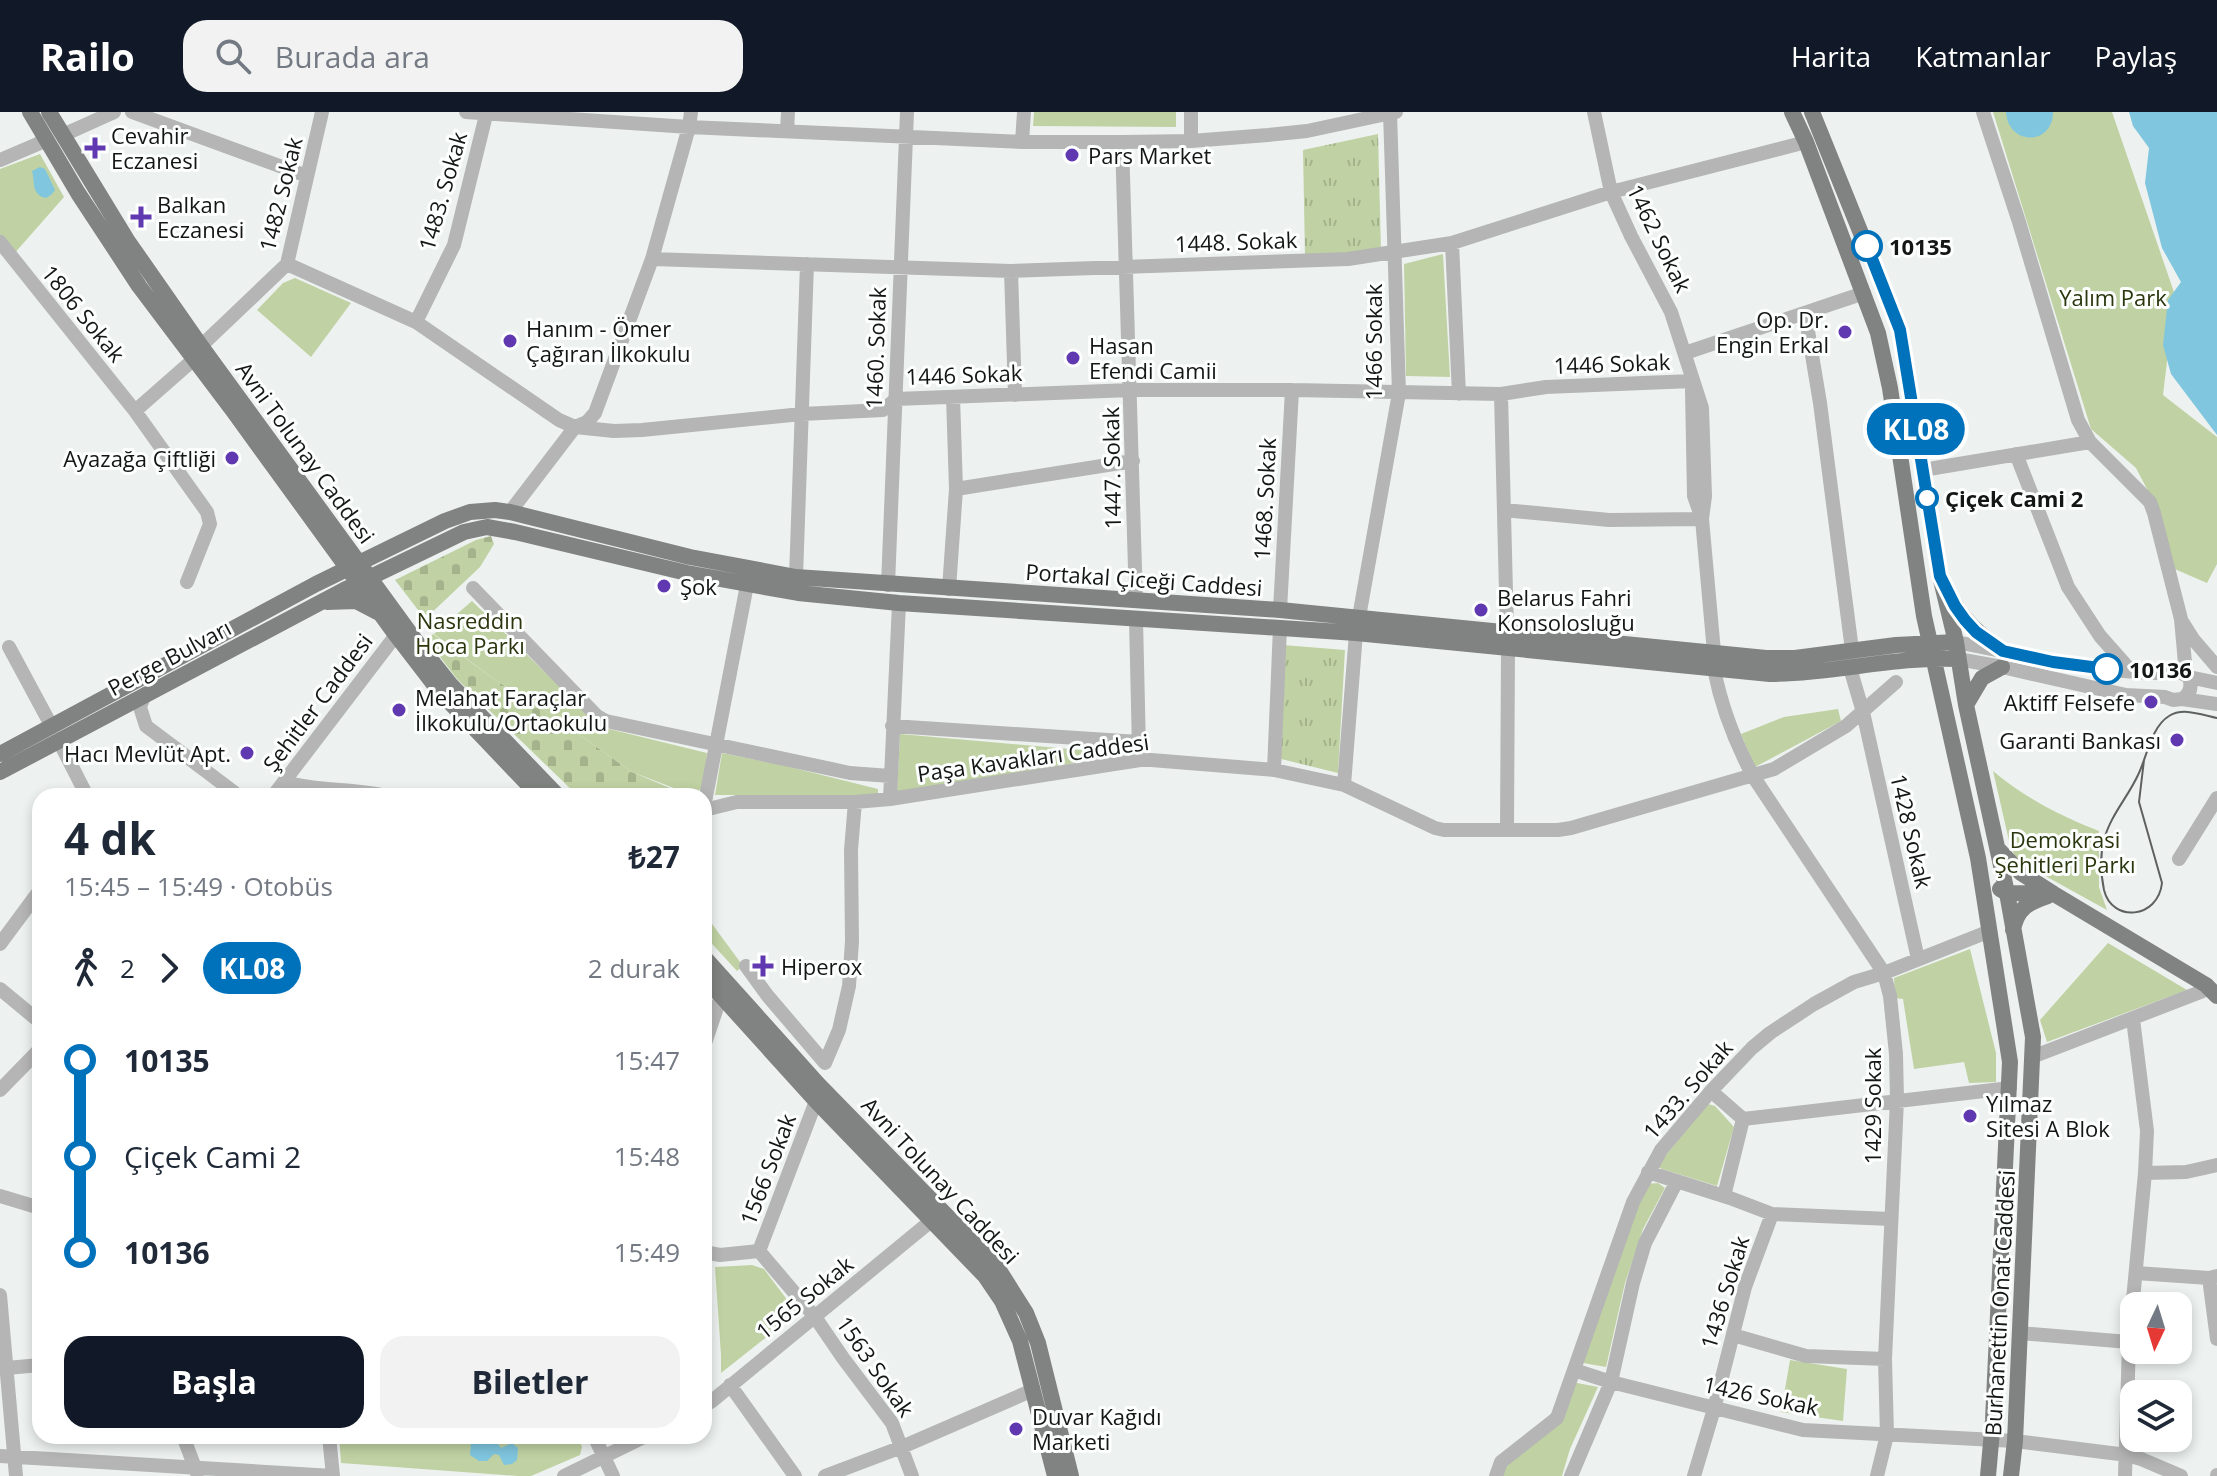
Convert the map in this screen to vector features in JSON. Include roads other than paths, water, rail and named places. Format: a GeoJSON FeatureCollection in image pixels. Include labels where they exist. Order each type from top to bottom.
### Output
{"type":"FeatureCollection","features":[{"type":"Feature","properties":{"kind":"main road","name":"Avni Tolunay Caddesi"},"geometry":{"type":"LineString","coordinates":[[30,112],[55,138]]}},
{"type":"Feature","properties":{"kind":"main road","name":"Avni Tolunay Caddesi"},"geometry":{"type":"LineString","coordinates":[[49,112],[55,138],[113,249],[197,353],[365,580],[450,684],[550,788]]}},
{"type":"Feature","properties":{"kind":"main road","name":"Burhanettin Onat Caddesi"},"geometry":{"type":"LineString","coordinates":[[1792,112],[1878,333],[1890,388],[1924,616],[1978,858],[2010,1062],[1988,1476]]}},
{"type":"Feature","properties":{"kind":"main road"},"geometry":{"type":"LineString","coordinates":[[1812,112],[1900,330],[1940,576],[1965,620],[2002,659],[1982,678],[1966,705]]}},
{"type":"Feature","properties":{"kind":"main road","name":"Avni Tolunay Caddesi"},"geometry":{"type":"LineString","coordinates":[[197,353],[310,518],[353,565]]}},
{"type":"Feature","properties":{"kind":"main road","name":"Portakal Çiceği Caddesi"},"geometry":{"type":"LineString","coordinates":[[353,565],[445,521],[470,512],[495,510],[690,557],[796,577],[1280,610],[1357,625],[1714,660],[1783,674],[1850,668],[1899,653]]}},
{"type":"Feature","properties":{"kind":"main road"},"geometry":{"type":"LineString","coordinates":[[310,518],[310,527],[328,563],[316,584]]}},
{"type":"Feature","properties":{"kind":"main road","name":"Portakal Çiceği Caddesi"},"geometry":{"type":"LineString","coordinates":[[365,580],[464,532],[487,527],[687,573],[798,593],[1136,619],[1280,627],[1357,625]]}},
{"type":"Feature","properties":{"kind":"main road","name":"Perge Bulvarı"},"geometry":{"type":"LineString","coordinates":[[0,772],[56,734],[353,565]]}},
{"type":"Feature","properties":{"kind":"main road","name":"Burhanettin Onat Caddesi"},"geometry":{"type":"LineString","coordinates":[[1940,576],[2007,893],[2033,1037],[2011,1476]]}},
{"type":"Feature","properties":{"kind":"main road","name":"Avni Tolunay Caddesi"},"geometry":{"type":"LineString","coordinates":[[365,580],[381,615],[439,691],[531,788]]}},
{"type":"Feature","properties":{"kind":"main road","name":"Perge Bulvarı"},"geometry":{"type":"LineString","coordinates":[[0,754],[56,734],[145,694],[365,580]]}},
{"type":"Feature","properties":{"kind":"main road"},"geometry":{"type":"LineString","coordinates":[[321,602],[356,601],[381,615]]}},
{"type":"Feature","properties":{"kind":"main road"},"geometry":{"type":"LineString","coordinates":[[1924,616],[1899,653],[1931,675],[1938,686]]}},
{"type":"Feature","properties":{"kind":"main road","name":"Portakal Çiceği Caddesi"},"geometry":{"type":"LineString","coordinates":[[1714,660],[1795,658],[1852,650],[1932,654],[1957,650]]}},
{"type":"Feature","properties":{"kind":"main road"},"geometry":{"type":"LineString","coordinates":[[1996,847],[2021,873],[2212,991]]}},
{"type":"Feature","properties":{"kind":"main road"},"geometry":{"type":"LineString","coordinates":[[1978,858],[1995,885],[2007,893],[2054,894]]}},
{"type":"Feature","properties":{"kind":"main road"},"geometry":{"type":"LineString","coordinates":[[2013,932],[2015,916],[2021,910],[2054,894]]}},
{"type":"Feature","properties":{"kind":"main road","name":"Avni Tolunay Caddesi"},"geometry":{"type":"LineString","coordinates":[[712,966],[818,1084],[997,1267],[1026,1313],[1038,1343],[1071,1476]]}},
{"type":"Feature","properties":{"kind":"main road","name":"Avni Tolunay Caddesi"},"geometry":{"type":"LineString","coordinates":[[712,986],[816,1101],[985,1276],[1002,1301],[1020,1341],[1055,1476]]}},
{"type":"Feature","properties":{"kind":"street"},"geometry":{"type":"LineString","coordinates":[[0,160],[114,112]]}},
{"type":"Feature","properties":{"kind":"street"},"geometry":{"type":"LineString","coordinates":[[132,112],[176,119],[307,176]]}},
{"type":"Feature","properties":{"kind":"street","name":"1482 Sokak"},"geometry":{"type":"LineString","coordinates":[[135,411],[287,264],[322,112]]}},
{"type":"Feature","properties":{"kind":"street"},"geometry":{"type":"LineString","coordinates":[[466,112],[690,120],[787,131],[1022,142],[1191,141],[1307,131],[1392,113]]}},
{"type":"Feature","properties":{"kind":"street"},"geometry":{"type":"LineString","coordinates":[[787,131],[788,112]]}},
{"type":"Feature","properties":{"kind":"street","name":"1460. Sokak"},"geometry":{"type":"LineString","coordinates":[[888,585],[907,112]]}},
{"type":"Feature","properties":{"kind":"street"},"geometry":{"type":"LineString","coordinates":[[1022,142],[1024,112]]}},
{"type":"Feature","properties":{"kind":"street"},"geometry":{"type":"LineString","coordinates":[[1191,112],[1191,141]]}},
{"type":"Feature","properties":{"kind":"street","name":"1462 Sokak"},"geometry":{"type":"LineString","coordinates":[[1594,112],[1611,192],[1671,312],[1692,381],[1694,496],[1702,519],[1718,686],[1753,776]]}},
{"type":"Feature","properties":{"kind":"street"},"geometry":{"type":"LineString","coordinates":[[1983,112],[2078,420],[2090,442],[2150,502],[2181,619],[2217,667]]}},
{"type":"Feature","properties":{"kind":"street","name":"1466 Sokak"},"geometry":{"type":"LineString","coordinates":[[1344,785],[1357,625],[1399,393],[1392,113]]}},
{"type":"Feature","properties":{"kind":"street","name":"1483. Sokak"},"geometry":{"type":"LineString","coordinates":[[416,322],[454,245],[486,115]]}},
{"type":"Feature","properties":{"kind":"street"},"geometry":{"type":"LineString","coordinates":[[510,512],[575,427],[587,422],[595,413],[652,259],[690,120]]}},
{"type":"Feature","properties":{"kind":"street","name":"1447. Sokak"},"geometry":{"type":"LineString","coordinates":[[1122,142],[1136,601]]}},
{"type":"Feature","properties":{"kind":"street","name":"1448. Sokak"},"geometry":{"type":"LineString","coordinates":[[652,259],[1011,271],[1348,259],[1452,243],[1611,192],[1806,142]]}},
{"type":"Feature","properties":{"kind":"street","name":"1806 Sokak"},"geometry":{"type":"LineString","coordinates":[[0,242],[135,411],[207,512],[210,524],[187,582]]}},
{"type":"Feature","properties":{"kind":"street"},"geometry":{"type":"LineString","coordinates":[[1452,243],[1459,394]]}},
{"type":"Feature","properties":{"kind":"street","name":"1446 Sokak"},"geometry":{"type":"LineString","coordinates":[[287,264],[416,322],[559,420],[575,427],[614,431],[883,410],[896,399],[1131,390],[1501,394],[1546,387],[1692,381]]}},
{"type":"Feature","properties":{"kind":"street"},"geometry":{"type":"LineString","coordinates":[[796,577],[807,264]]}},
{"type":"Feature","properties":{"kind":"street"},"geometry":{"type":"LineString","coordinates":[[1011,271],[1015,395]]}},
{"type":"Feature","properties":{"kind":"street"},"geometry":{"type":"LineString","coordinates":[[1685,353],[1864,293]]}},
{"type":"Feature","properties":{"kind":"street"},"geometry":{"type":"LineString","coordinates":[[1805,313],[1820,403],[1852,650]]}},
{"type":"Feature","properties":{"kind":"street","name":"1468. Sokak"},"geometry":{"type":"LineString","coordinates":[[1280,610],[1292,390]]}},
{"type":"Feature","properties":{"kind":"street"},"geometry":{"type":"LineString","coordinates":[[1501,394],[1507,640],[1507,830]]}},
{"type":"Feature","properties":{"kind":"street"},"geometry":{"type":"LineString","coordinates":[[949,589],[956,489],[953,397]]}},
{"type":"Feature","properties":{"kind":"street"},"geometry":{"type":"LineString","coordinates":[[1923,470],[2090,442]]}},
{"type":"Feature","properties":{"kind":"street"},"geometry":{"type":"LineString","coordinates":[[2016,454],[2068,587],[2100,636],[2131,671]]}},
{"type":"Feature","properties":{"kind":"street"},"geometry":{"type":"LineString","coordinates":[[956,489],[1133,461]]}},
{"type":"Feature","properties":{"kind":"street"},"geometry":{"type":"LineString","coordinates":[[1504,510],[1609,520],[1702,519]]}},
{"type":"Feature","properties":{"kind":"street"},"geometry":{"type":"LineString","coordinates":[[708,788],[747,585]]}},
{"type":"Feature","properties":{"kind":"street"},"geometry":{"type":"LineString","coordinates":[[473,588],[597,716],[606,721],[850,773],[890,776]]}},
{"type":"Feature","properties":{"kind":"street"},"geometry":{"type":"LineString","coordinates":[[890,799],[899,603]]}},
{"type":"Feature","properties":{"kind":"street"},"geometry":{"type":"LineString","coordinates":[[1136,619],[1140,760]]}},
{"type":"Feature","properties":{"kind":"street"},"geometry":{"type":"LineString","coordinates":[[2181,619],[2178,673],[2190,689],[2182,699]]}},
{"type":"Feature","properties":{"kind":"street"},"geometry":{"type":"LineString","coordinates":[[1274,770],[1280,627]]}},
{"type":"Feature","properties":{"kind":"street","name":"Şehitler Caddesi"},"geometry":{"type":"LineString","coordinates":[[280,788],[396,635]]}},
{"type":"Feature","properties":{"kind":"street"},"geometry":{"type":"LineString","coordinates":[[9,647],[83,788]]}},
{"type":"Feature","properties":{"kind":"street"},"geometry":{"type":"LineString","coordinates":[[1957,650],[2002,659],[2126,695],[2217,704]]}},
{"type":"Feature","properties":{"kind":"street"},"geometry":{"type":"LineString","coordinates":[[2002,659],[2178,673],[2217,683]]}},
{"type":"Feature","properties":{"kind":"street","name":"1428 Sokak"},"geometry":{"type":"LineString","coordinates":[[1850,668],[1863,712],[1918,959]]}},
{"type":"Feature","properties":{"kind":"street"},"geometry":{"type":"LineString","coordinates":[[2165,697],[2160,684],[2178,673]]}},
{"type":"Feature","properties":{"kind":"street","name":"Paşa Kavakları Caddesi"},"geometry":{"type":"LineString","coordinates":[[712,807],[737,802],[890,799],[1140,760],[1274,770],[1344,785],[1444,830],[1558,830],[1774,769],[1846,726],[1896,682]]}},
{"type":"Feature","properties":{"kind":"street"},"geometry":{"type":"LineString","coordinates":[[145,694],[140,707],[146,726],[228,788]]}},
{"type":"Feature","properties":{"kind":"street"},"geometry":{"type":"LineString","coordinates":[[892,726],[1139,742]]}},
{"type":"Feature","properties":{"kind":"street","name":"1429 Sokak"},"geometry":{"type":"LineString","coordinates":[[1753,776],[1884,973],[1890,996],[1897,1100],[1885,1359],[1887,1435],[1877,1476]]}},
{"type":"Feature","properties":{"kind":"street"},"geometry":{"type":"LineString","coordinates":[[285,782],[305,788]]}},
{"type":"Feature","properties":{"kind":"street"},"geometry":{"type":"LineString","coordinates":[[2179,859],[2211,820],[2217,798]]}},
{"type":"Feature","properties":{"kind":"street"},"geometry":{"type":"LineString","coordinates":[[746,966],[825,1063],[839,1030],[849,986],[851,850],[855,802]]}},
{"type":"Feature","properties":{"kind":"street"},"geometry":{"type":"LineString","coordinates":[[0,944],[32,901]]}},
{"type":"Feature","properties":{"kind":"street","name":"1433. Sokak"},"geometry":{"type":"LineString","coordinates":[[1496,1476],[1501,1462],[1557,1418],[1633,1202],[1648,1172],[1677,1129],[1711,1091],[1752,1048],[1814,1004],[1854,982],[1990,931]]}},
{"type":"Feature","properties":{"kind":"street"},"geometry":{"type":"LineString","coordinates":[[0,989],[32,1015]]}},
{"type":"Feature","properties":{"kind":"street"},"geometry":{"type":"LineString","coordinates":[[2032,1057],[2203,991],[2212,991]]}},
{"type":"Feature","properties":{"kind":"street"},"geometry":{"type":"LineString","coordinates":[[712,1022],[721,996]]}},
{"type":"Feature","properties":{"kind":"street"},"geometry":{"type":"LineString","coordinates":[[2133,1019],[2147,1131],[2134,1292]]}},
{"type":"Feature","properties":{"kind":"street"},"geometry":{"type":"LineString","coordinates":[[0,1090],[32,1057]]}},
{"type":"Feature","properties":{"kind":"street"},"geometry":{"type":"LineString","coordinates":[[1711,1091],[1743,1119],[2010,1088]]}},
{"type":"Feature","properties":{"kind":"street","name":"1566 Sokak"},"geometry":{"type":"LineString","coordinates":[[759,1251],[816,1101]]}},
{"type":"Feature","properties":{"kind":"street"},"geometry":{"type":"LineString","coordinates":[[1724,1196],[1743,1119]]}},
{"type":"Feature","properties":{"kind":"street"},"geometry":{"type":"LineString","coordinates":[[2145,1173],[2186,1172],[2217,1165]]}},
{"type":"Feature","properties":{"kind":"street"},"geometry":{"type":"LineString","coordinates":[[1648,1172],[1772,1214],[1891,1219]]}},
{"type":"Feature","properties":{"kind":"street"},"geometry":{"type":"LineString","coordinates":[[1571,1476],[1611,1382],[1645,1243],[1677,1181]]}},
{"type":"Feature","properties":{"kind":"street"},"geometry":{"type":"LineString","coordinates":[[0,1196],[32,1206]]}},
{"type":"Feature","properties":{"kind":"street","name":"1436 Sokak"},"geometry":{"type":"LineString","coordinates":[[1694,1476],[1745,1287],[1772,1214]]}},
{"type":"Feature","properties":{"kind":"street","name":"1565 Sokak"},"geometry":{"type":"LineString","coordinates":[[712,1401],[931,1221]]}},
{"type":"Feature","properties":{"kind":"street"},"geometry":{"type":"LineString","coordinates":[[712,1254],[759,1251]]}},
{"type":"Feature","properties":{"kind":"street","name":"1563 Sokak"},"geometry":{"type":"LineString","coordinates":[[759,1251],[815,1317],[892,1423],[912,1476]]}},
{"type":"Feature","properties":{"kind":"street"},"geometry":{"type":"LineString","coordinates":[[2136,1273],[2213,1277],[2217,1339]]}},
{"type":"Feature","properties":{"kind":"street"},"geometry":{"type":"LineString","coordinates":[[0,1295],[16,1476]]}},
{"type":"Feature","properties":{"kind":"street"},"geometry":{"type":"LineString","coordinates":[[2020,1333],[2120,1341]]}},
{"type":"Feature","properties":{"kind":"street"},"geometry":{"type":"LineString","coordinates":[[1733,1335],[1806,1356],[1885,1359]]}},
{"type":"Feature","properties":{"kind":"street"},"geometry":{"type":"LineString","coordinates":[[2125,1476],[2129,1364]]}},
{"type":"Feature","properties":{"kind":"street"},"geometry":{"type":"LineString","coordinates":[[7,1368],[32,1366]]}},
{"type":"Feature","properties":{"kind":"street","name":"1426 Sokak"},"geometry":{"type":"LineString","coordinates":[[1574,1370],[1803,1430],[2015,1441],[2127,1455],[2181,1476]]}},
{"type":"Feature","properties":{"kind":"street"},"geometry":{"type":"LineString","coordinates":[[730,1385],[795,1476]]}},
{"type":"Feature","properties":{"kind":"street"},"geometry":{"type":"LineString","coordinates":[[825,1476],[902,1447],[1033,1390]]}},
{"type":"Feature","properties":{"kind":"street"},"geometry":{"type":"LineString","coordinates":[[186,1444],[196,1471]]}},
{"type":"Feature","properties":{"kind":"street"},"geometry":{"type":"LineString","coordinates":[[0,1456],[196,1471],[333,1476],[330,1444]]}},
{"type":"Feature","properties":{"kind":"street"},"geometry":{"type":"LineString","coordinates":[[598,1444],[613,1476]]}},
{"type":"Feature","properties":{"kind":"street"},"geometry":{"type":"LineString","coordinates":[[564,1476],[629,1444]]}},
{"type":"Feature","properties":{"kind":"water"},"geometry":{"type":"Polygon","coordinates":[[[2006,112],[2053,112],[2046,131],[2030,138],[2014,131],[2006,112]]]}},
{"type":"Feature","properties":{"kind":"water"},"geometry":{"type":"Polygon","coordinates":[[[2129,112],[2217,112],[2217,435],[2171,374],[2163,345],[2168,300],[2181,282],[2162,248],[2145,183],[2149,148],[2133,126],[2129,112]]]}},
{"type":"Feature","properties":{"kind":"water"},"geometry":{"type":"Polygon","coordinates":[[[40,167],[45,169],[55,190],[46,198],[34,188],[32,171],[40,167]]]}},
{"type":"Feature","properties":{"kind":"water"},"geometry":{"type":"Polygon","coordinates":[[[471,1444],[498,1444],[501,1448],[513,1444],[518,1448],[517,1460],[512,1464],[504,1465],[499,1455],[479,1461],[470,1455],[471,1444]]]}},
{"type":"Feature","properties":{"kind":"tram line"},"geometry":{"type":"LineString","coordinates":[[2144,760],[2139,802],[2162,883],[2159,895],[2152,904],[2144,910],[2125,912],[2109,901],[2104,890],[2102,852],[2110,823],[2134,783],[2150,743],[2163,721],[2180,712],[2217,718]]}},
{"type":"Feature","properties":{"kind":"place","name":"Cevahir Eczanesi"},"geometry":{"type":"Point","coordinates":[95,148]}},
{"type":"Feature","properties":{"kind":"place","name":"Pars Market"},"geometry":{"type":"Point","coordinates":[1072,155]}},
{"type":"Feature","properties":{"kind":"place","name":"Balkan Eczanesi"},"geometry":{"type":"Point","coordinates":[141,217]}},
{"type":"Feature","properties":{"kind":"place","name":"10135"},"geometry":{"type":"Point","coordinates":[1867,246]}},
{"type":"Feature","properties":{"kind":"place","name":"Op. Dr. Engin Erkal"},"geometry":{"type":"Point","coordinates":[1845,332]}},
{"type":"Feature","properties":{"kind":"place","name":"Hanım - Ömer Çağıran İlkokulu"},"geometry":{"type":"Point","coordinates":[510,341]}},
{"type":"Feature","properties":{"kind":"place","name":"Hasan Efendi Camii"},"geometry":{"type":"Point","coordinates":[1073,358]}},
{"type":"Feature","properties":{"kind":"place","name":"Ayazağa Çiftliği"},"geometry":{"type":"Point","coordinates":[232,458]}},
{"type":"Feature","properties":{"kind":"place","name":"Çiçek Cami 2"},"geometry":{"type":"Point","coordinates":[1927,498]}},
{"type":"Feature","properties":{"kind":"place","name":"Şok"},"geometry":{"type":"Point","coordinates":[664,586]}},
{"type":"Feature","properties":{"kind":"place","name":"Belarus Fahri Konsolosluğu"},"geometry":{"type":"Point","coordinates":[1481,610]}},
{"type":"Feature","properties":{"kind":"place","name":"10136"},"geometry":{"type":"Point","coordinates":[2107,669]}},
{"type":"Feature","properties":{"kind":"place","name":"Aktiff Felsefe"},"geometry":{"type":"Point","coordinates":[2151,702]}},
{"type":"Feature","properties":{"kind":"place","name":"Melahat Faraçlar İlkokulu/Ortaokulu"},"geometry":{"type":"Point","coordinates":[399,710]}},
{"type":"Feature","properties":{"kind":"place","name":"Garanti Bankası"},"geometry":{"type":"Point","coordinates":[2177,740]}},
{"type":"Feature","properties":{"kind":"place","name":"Hacı Mevlüt Apt."},"geometry":{"type":"Point","coordinates":[247,753]}},
{"type":"Feature","properties":{"kind":"place","name":"Hiperox"},"geometry":{"type":"Point","coordinates":[763,966]}},
{"type":"Feature","properties":{"kind":"place","name":"Yılmaz Sitesi A Blok"},"geometry":{"type":"Point","coordinates":[1970,1116]}},
{"type":"Feature","properties":{"kind":"place","name":"Duvar Kağıdı Marketi"},"geometry":{"type":"Point","coordinates":[1016,1429]}},
{"type":"Feature","properties":{"kind":"park label","name":"Yalım Park"},"geometry":{"type":"Point","coordinates":[2113,297]}},
{"type":"Feature","properties":{"kind":"park label","name":"Nasreddin Hoca Parkı"},"geometry":{"type":"Point","coordinates":[470,632]}},
{"type":"Feature","properties":{"kind":"park label","name":"Demokrasi Şehitleri Parkı"},"geometry":{"type":"Point","coordinates":[2065,852]}}]}
